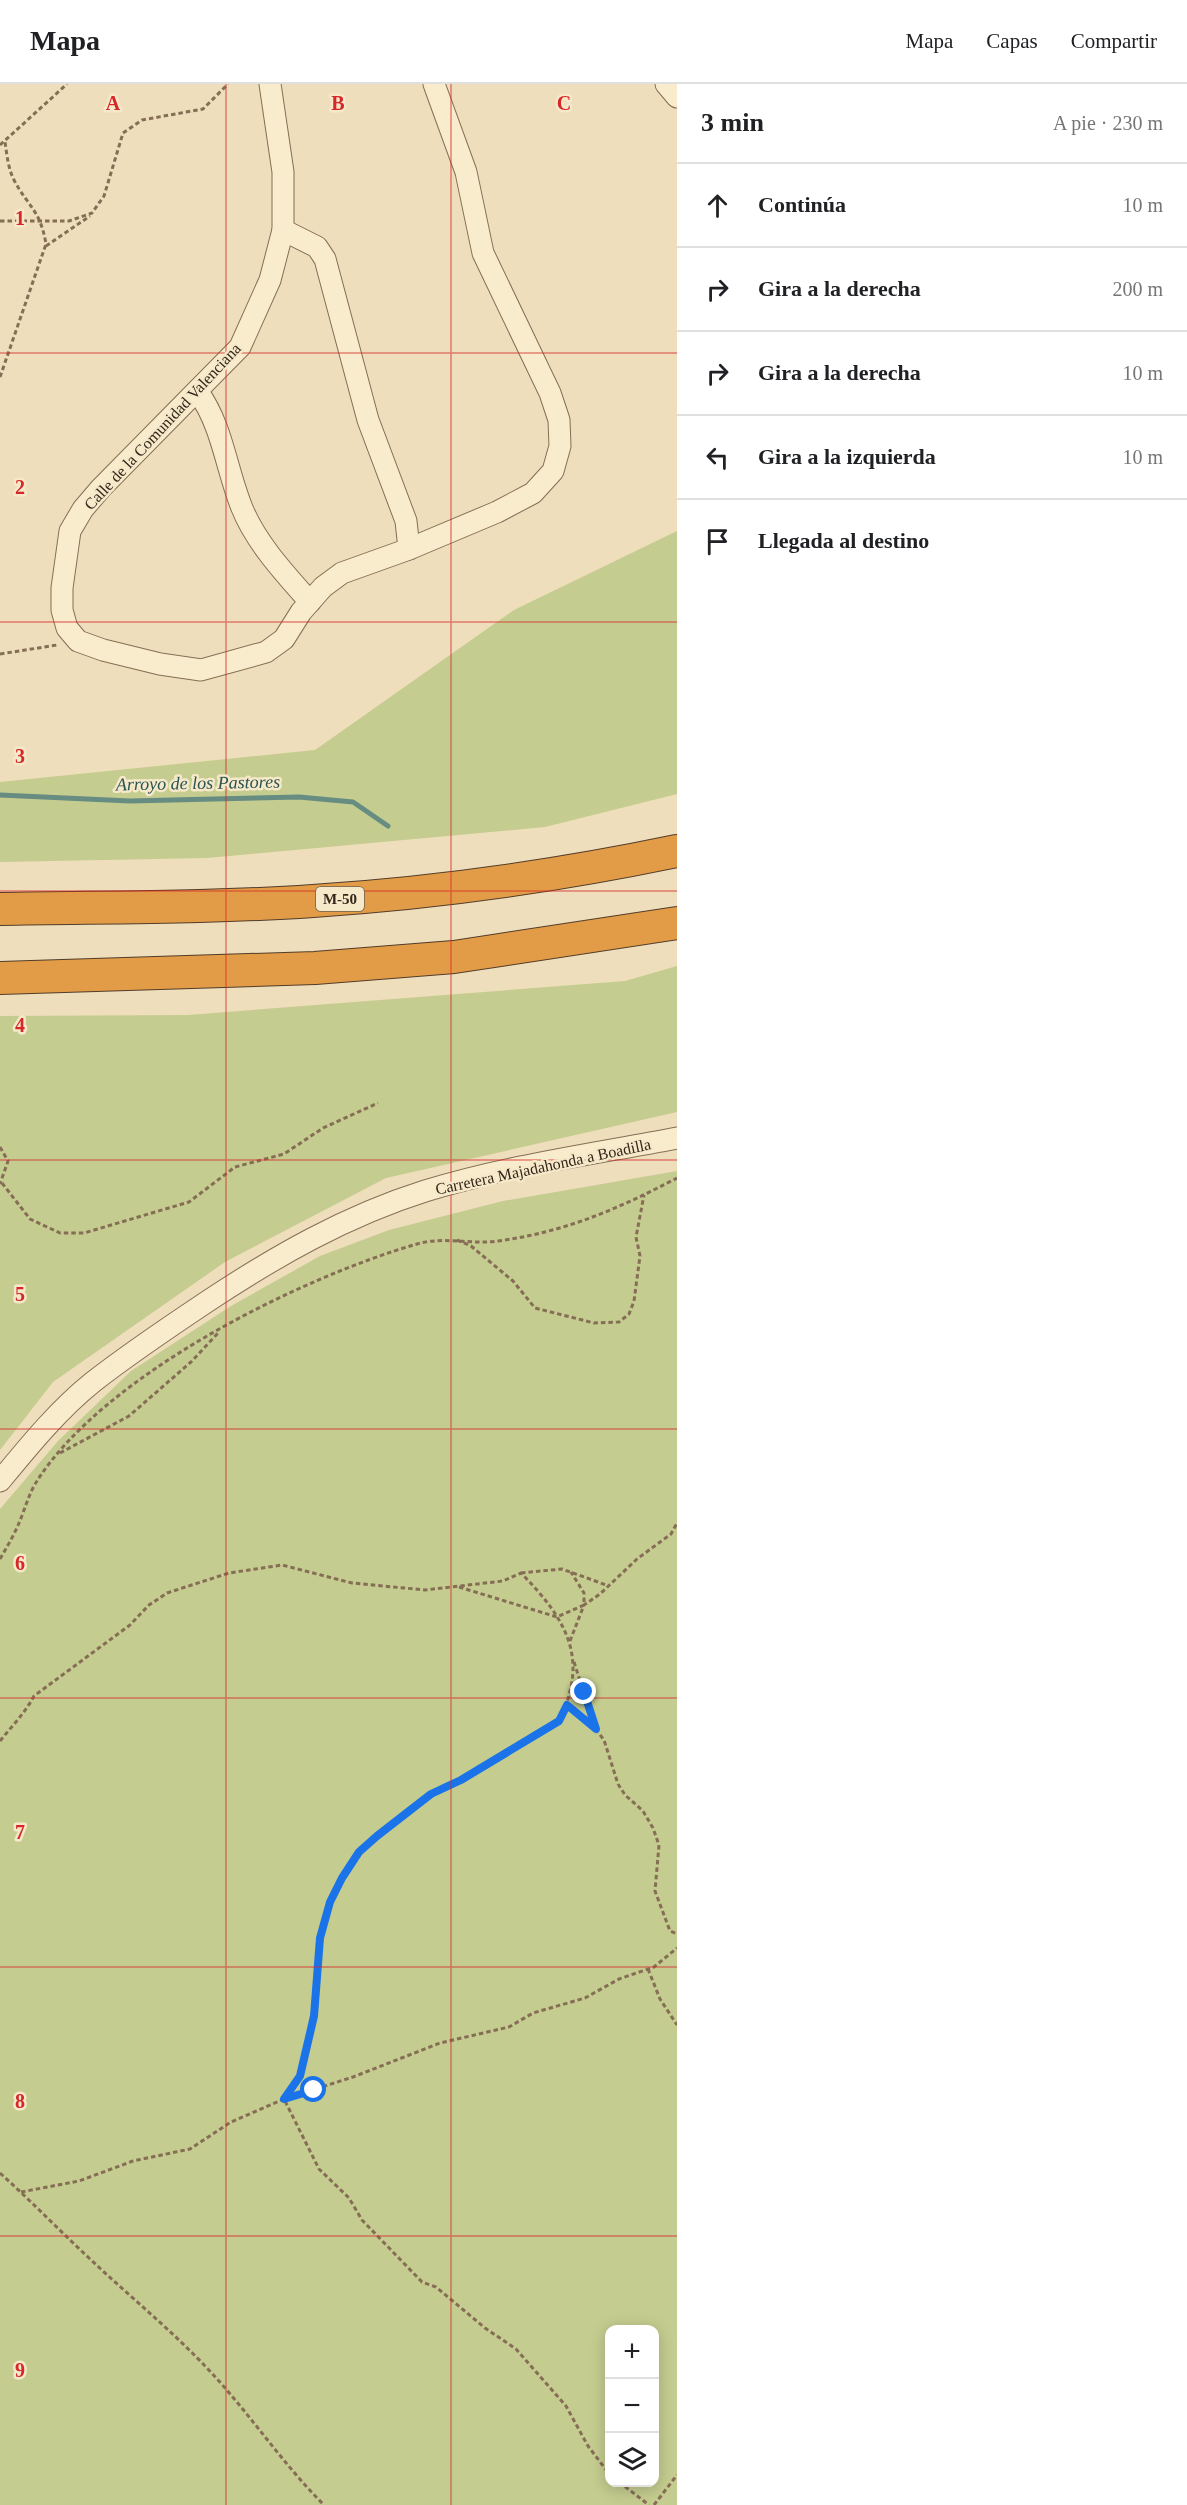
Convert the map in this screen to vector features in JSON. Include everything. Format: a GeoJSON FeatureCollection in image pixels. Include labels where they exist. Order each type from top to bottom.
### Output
{"type":"FeatureCollection","features":[{"type":"Feature","properties":{"kind":"highway","name":"M-50"},"geometry":{"type":"LineString","coordinates":[[0,909],[312,902],[496,883],[584,870],[677,850]]}},
{"type":"Feature","properties":{"kind":"highway"},"geometry":{"type":"LineString","coordinates":[[0,978],[315,968],[454,957],[677,923]]}},
{"type":"Feature","properties":{"kind":"street","name":"Calle de la Comunidad Valenciana"},"geometry":{"type":"LineString","coordinates":[[78,641],[67,628],[62,610],[62,588],[70,531],[83,509],[101,488],[240,347],[270,280],[283,230],[283,172],[270,84]]}},
{"type":"Feature","properties":{"kind":"street"},"geometry":{"type":"LineString","coordinates":[[78,641],[160,664],[201,670],[266,652],[284,639],[310,602],[342,573],[409,549],[533,493],[553,471],[560,446],[559,420],[550,393],[483,253],[466,172],[434,84]]}},
{"type":"Feature","properties":{"kind":"street"},"geometry":{"type":"LineString","coordinates":[[666,84],[677,97]]}},
{"type":"Feature","properties":{"kind":"street"},"geometry":{"type":"LineString","coordinates":[[283,230],[317,247],[325,259],[368,420],[406,521],[409,549]]}},
{"type":"Feature","properties":{"kind":"street"},"geometry":{"type":"LineString","coordinates":[[198,392],[210,409],[217,425],[244,512],[287,576],[310,602]]}},
{"type":"Feature","properties":{"kind":"street","name":"Carretera Majadahonda a Boadilla"},"geometry":{"type":"LineString","coordinates":[[0,1481],[27,1447],[91,1384],[207,1302],[313,1237],[376,1208],[427,1190],[524,1167],[677,1138]]}},
{"type":"Feature","properties":{"kind":"path"},"geometry":{"type":"LineString","coordinates":[[0,145],[67,84]]}},
{"type":"Feature","properties":{"kind":"path"},"geometry":{"type":"LineString","coordinates":[[45,247],[93,213],[104,196],[123,133],[142,120],[204,109],[228,84]]}},
{"type":"Feature","properties":{"kind":"path"},"geometry":{"type":"LineString","coordinates":[[0,377],[45,247],[42,221],[14,180],[8,163],[5,142]]}},
{"type":"Feature","properties":{"kind":"path"},"geometry":{"type":"LineString","coordinates":[[0,221],[69,221],[93,213]]}},
{"type":"Feature","properties":{"kind":"path"},"geometry":{"type":"LineString","coordinates":[[0,654],[78,641]]}},
{"type":"Feature","properties":{"kind":"path"},"geometry":{"type":"LineString","coordinates":[[0,1147],[8,1161],[1,1184],[30,1219],[60,1233],[84,1233],[189,1202],[235,1167],[284,1154],[323,1128],[378,1102]]}},
{"type":"Feature","properties":{"kind":"path"},"geometry":{"type":"LineString","coordinates":[[0,1559],[18,1525],[36,1482],[58,1454],[93,1417],[181,1352],[221,1329],[308,1282],[419,1243],[455,1239],[496,1242],[569,1228],[677,1178]]}},
{"type":"Feature","properties":{"kind":"path"},"geometry":{"type":"LineString","coordinates":[[455,1239],[471,1246],[513,1281],[535,1308],[594,1323],[619,1322],[629,1314],[634,1301],[640,1256],[636,1237],[644,1195]]}},
{"type":"Feature","properties":{"kind":"path"},"geometry":{"type":"LineString","coordinates":[[58,1454],[129,1416],[191,1362],[221,1329]]}},
{"type":"Feature","properties":{"kind":"path"},"geometry":{"type":"LineString","coordinates":[[456,1586],[557,1617],[584,1605],[609,1586],[637,1559],[671,1534],[677,1523]]}},
{"type":"Feature","properties":{"kind":"path"},"geometry":{"type":"LineString","coordinates":[[0,1742],[9,1726],[25,1713],[34,1696],[130,1625],[149,1605],[167,1593],[229,1573],[282,1565],[352,1583],[424,1590],[503,1581],[521,1573],[562,1569],[609,1586]]}},
{"type":"Feature","properties":{"kind":"path"},"geometry":{"type":"LineString","coordinates":[[570,1641],[584,1605],[584,1593],[571,1572]]}},
{"type":"Feature","properties":{"kind":"path"},"geometry":{"type":"LineString","coordinates":[[521,1573],[540,1593],[570,1641],[573,1658],[596,1729]]}},
{"type":"Feature","properties":{"kind":"path"},"geometry":{"type":"LineString","coordinates":[[284,2099],[300,2076],[314,2016],[320,1938],[330,1902],[359,1852],[443,1786],[461,1780],[559,1721],[567,1705],[573,1658]]}},
{"type":"Feature","properties":{"kind":"path"},"geometry":{"type":"LineString","coordinates":[[567,1705],[596,1729],[604,1740],[618,1784],[625,1795],[643,1811],[653,1828],[658,1845],[655,1891],[670,1931],[677,1934]]}},
{"type":"Feature","properties":{"kind":"path"},"geometry":{"type":"LineString","coordinates":[[21,2192],[79,2181],[133,2161],[190,2149],[231,2122],[284,2099],[353,2077],[440,2043],[509,2027],[533,2013],[585,1998],[648,1969],[677,1948]]}},
{"type":"Feature","properties":{"kind":"path"},"geometry":{"type":"LineString","coordinates":[[648,1969],[660,1999],[677,2025]]}},
{"type":"Feature","properties":{"kind":"path"},"geometry":{"type":"LineString","coordinates":[[284,2099],[319,2169],[349,2198],[362,2220],[422,2282],[436,2288],[485,2328],[516,2349],[566,2406],[588,2446],[605,2469]]}},
{"type":"Feature","properties":{"kind":"path"},"geometry":{"type":"LineString","coordinates":[[0,2173],[204,2365],[239,2403],[298,2478],[324,2505]]}},
{"type":"Feature","properties":{"kind":"path"},"geometry":{"type":"LineString","coordinates":[[654,2505],[677,2475]]}},
{"type":"Feature","properties":{"kind":"path"},"geometry":{"type":"LineString","coordinates":[[626,2487],[649,2505]]}},
{"type":"Feature","properties":{"kind":"green space"},"geometry":{"type":"Polygon","coordinates":[[[677,531],[677,794],[545,827],[207,858],[0,862],[0,782],[315,750],[514,610],[677,531]]]}},
{"type":"Feature","properties":{"kind":"green space"},"geometry":{"type":"Polygon","coordinates":[[[677,966],[677,1112],[386,1178],[225,1262],[53,1382],[0,1450],[0,1016],[188,1015],[625,981],[677,966]]]}},
{"type":"Feature","properties":{"kind":"green space"},"geometry":{"type":"Polygon","coordinates":[[[677,1171],[677,2505],[0,2505],[0,1509],[58,1441],[131,1371],[231,1306],[320,1256],[389,1230],[503,1201],[677,1171]]]}},
{"type":"Feature","properties":{"kind":"waterway","name":"Arroyo de los Pastores"},"geometry":{"type":"LineString","coordinates":[[0,795],[130,801],[299,797],[353,802],[388,826]]}},
{"type":"Feature","properties":{"kind":"route"},"geometry":{"type":"LineString","coordinates":[[314,2090],[284,2099],[300,2076],[314,2016],[320,1938],[330,1902],[359,1852],[443,1786],[461,1780],[516,1746],[538,1736],[559,1721],[567,1705],[591,1722],[596,1729],[584,1692]]}}]}
